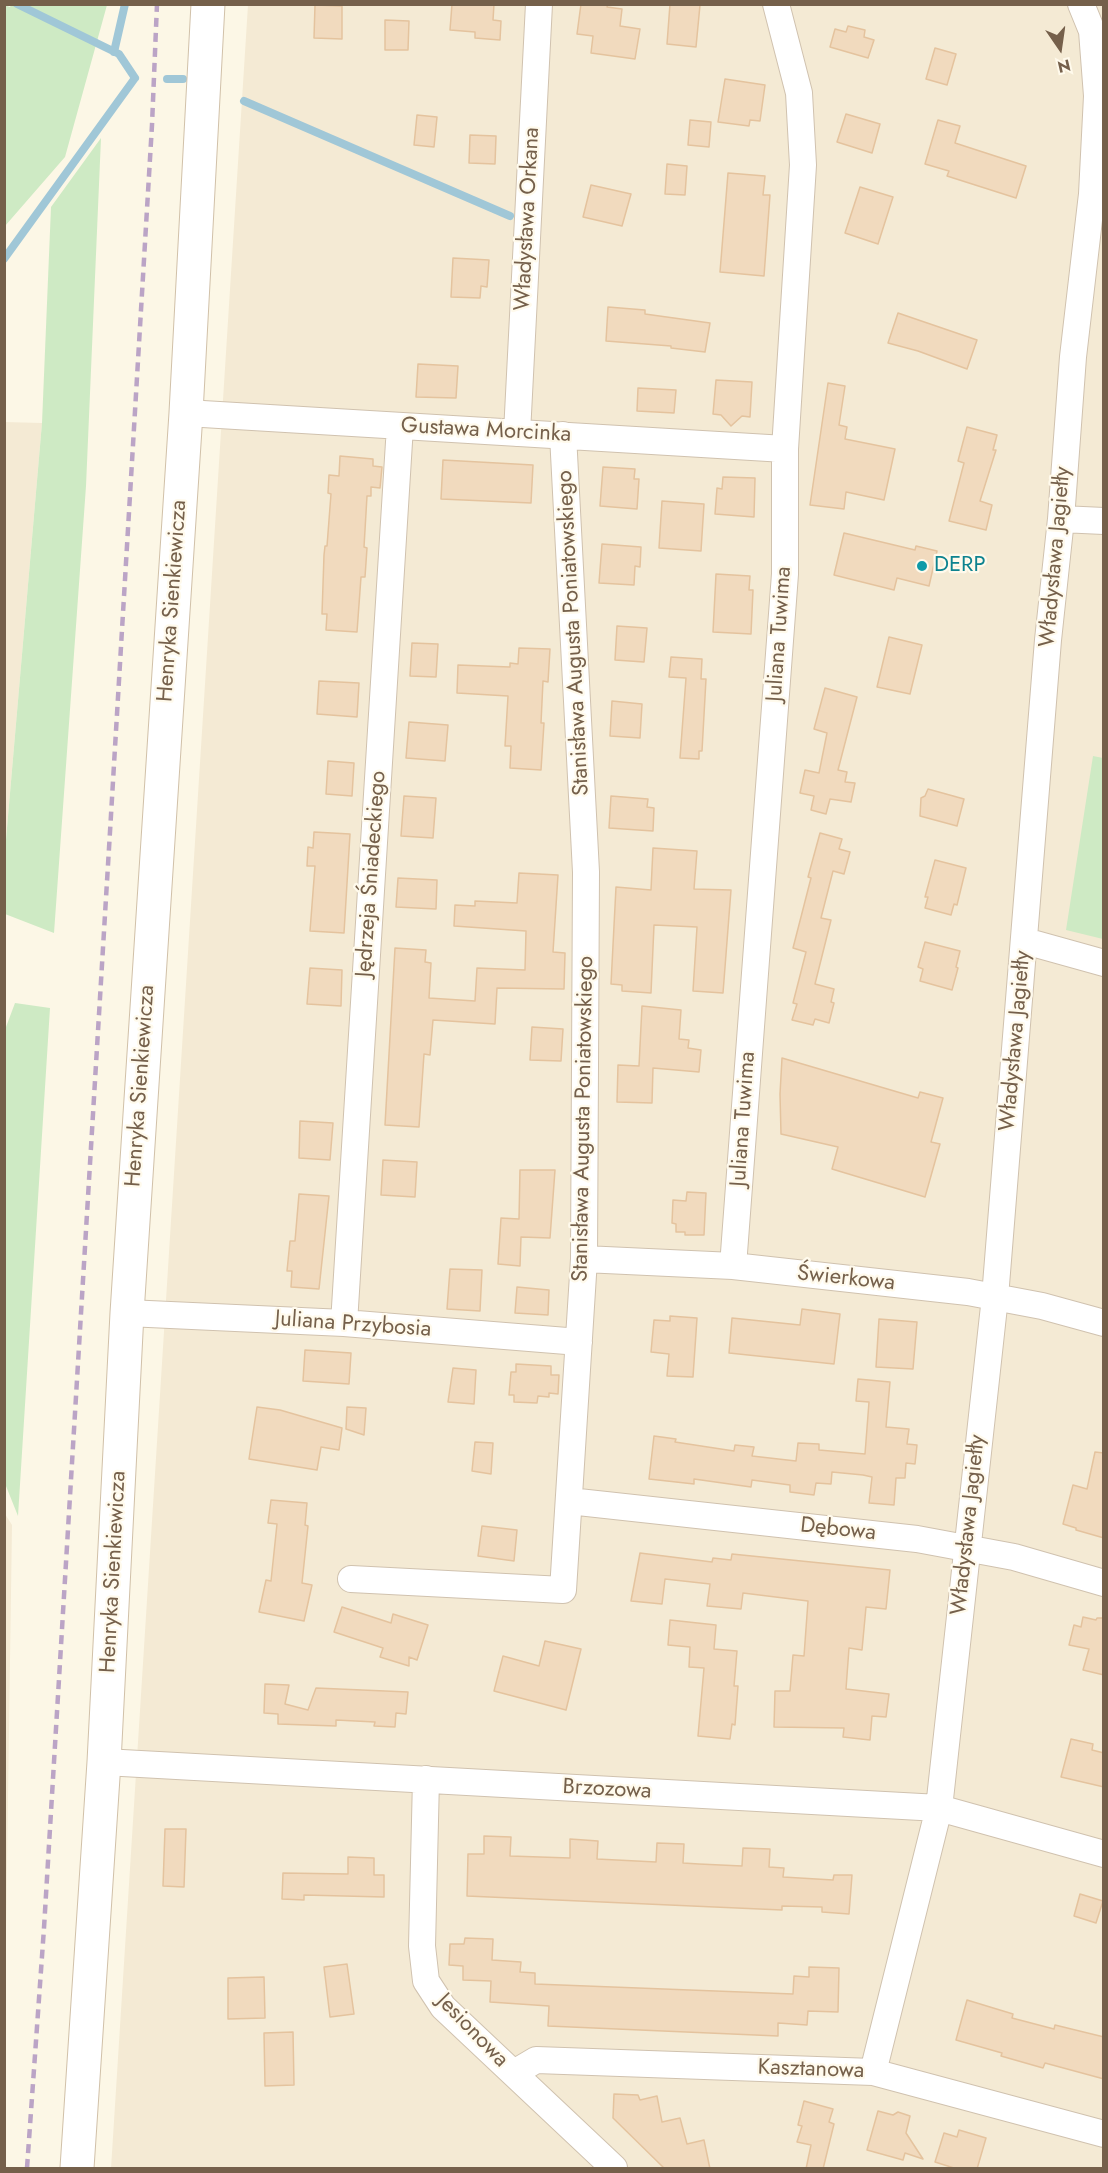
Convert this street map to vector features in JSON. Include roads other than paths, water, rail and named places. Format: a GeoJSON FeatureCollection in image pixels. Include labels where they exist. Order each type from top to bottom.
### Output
{"type":"FeatureCollection","features":[{"type":"Feature","properties":{"kind":"main road","name":"Henryka Sienkiewicza"},"geometry":{"type":"LineString","coordinates":[[77,2169],[104,1762],[127,1313],[186,413],[208,4]]}},
{"type":"Feature","properties":{"kind":"street","name":"Władysława Orkana"},"geometry":{"type":"LineString","coordinates":[[518,433],[539,4]]}},
{"type":"Feature","properties":{"kind":"street","name":"Juliana Tuwima"},"geometry":{"type":"LineString","coordinates":[[733,1266],[785,574],[785,449],[803,165],[799,93],[776,4]]}},
{"type":"Feature","properties":{"kind":"street","name":"Władysława Jagiełły"},"geometry":{"type":"LineString","coordinates":[[873,2072],[939,1808],[995,1297],[1048,640],[1062,519],[1073,357],[1094,257],[1092,195],[1098,30],[1082,4]]}},
{"type":"Feature","properties":{"kind":"street","name":"Gustawa Morcinka"},"geometry":{"type":"LineString","coordinates":[[186,413],[785,449]]}},
{"type":"Feature","properties":{"kind":"street","name":"Jędrzeja Śniadeckiego"},"geometry":{"type":"LineString","coordinates":[[344,1323],[400,426]]}},
{"type":"Feature","properties":{"kind":"street","name":"Stanisława Augusta Poniatowskiego"},"geometry":{"type":"LineString","coordinates":[[351,1579],[563,1590],[584,1259],[586,872],[563,435]]}},
{"type":"Feature","properties":{"kind":"street"},"geometry":{"type":"LineString","coordinates":[[1062,519],[1104,521]]}},
{"type":"Feature","properties":{"kind":"street"},"geometry":{"type":"LineString","coordinates":[[1024,941],[1104,963]]}},
{"type":"Feature","properties":{"kind":"street","name":"Świerkowa"},"geometry":{"type":"LineString","coordinates":[[584,1259],[733,1266],[968,1292],[1042,1306],[1104,1323]]}},
{"type":"Feature","properties":{"kind":"street","name":"Juliana Przybosia"},"geometry":{"type":"LineString","coordinates":[[127,1313],[344,1323],[579,1342]]}},
{"type":"Feature","properties":{"kind":"street","name":"Dębowa"},"geometry":{"type":"LineString","coordinates":[[569,1501],[918,1539],[1014,1557],[1104,1583]]}},
{"type":"Feature","properties":{"kind":"street","name":"Brzozowa"},"geometry":{"type":"LineString","coordinates":[[104,1762],[939,1808],[1104,1854]]}},
{"type":"Feature","properties":{"kind":"street","name":"Jesionowa"},"geometry":{"type":"LineString","coordinates":[[426,1779],[422,1946],[426,1981],[443,2007],[614,2169]]}},
{"type":"Feature","properties":{"kind":"street","name":"Kasztanowa"},"geometry":{"type":"LineString","coordinates":[[514,2073],[536,2060],[873,2072],[1104,2134]]}},
{"type":"Feature","properties":{"kind":"waterway"},"geometry":{"type":"LineString","coordinates":[[17,4],[119,54],[135,78]]}},
{"type":"Feature","properties":{"kind":"waterway"},"geometry":{"type":"LineString","coordinates":[[114,52],[125,4]]}},
{"type":"Feature","properties":{"kind":"waterway"},"geometry":{"type":"LineString","coordinates":[[4,259],[135,78]]}},
{"type":"Feature","properties":{"kind":"waterway"},"geometry":{"type":"LineString","coordinates":[[167,79],[183,79]]}},
{"type":"Feature","properties":{"kind":"waterway"},"geometry":{"type":"LineString","coordinates":[[244,101],[510,216]]}},
{"type":"Feature","properties":{"kind":"railway"},"geometry":{"type":"LineString","coordinates":[[27,2168],[44,1928],[111,815],[152,125],[157,4]]}},
{"type":"Feature","properties":{"kind":"place","name":"DERP"},"geometry":{"type":"Point","coordinates":[922,566]}}]}
